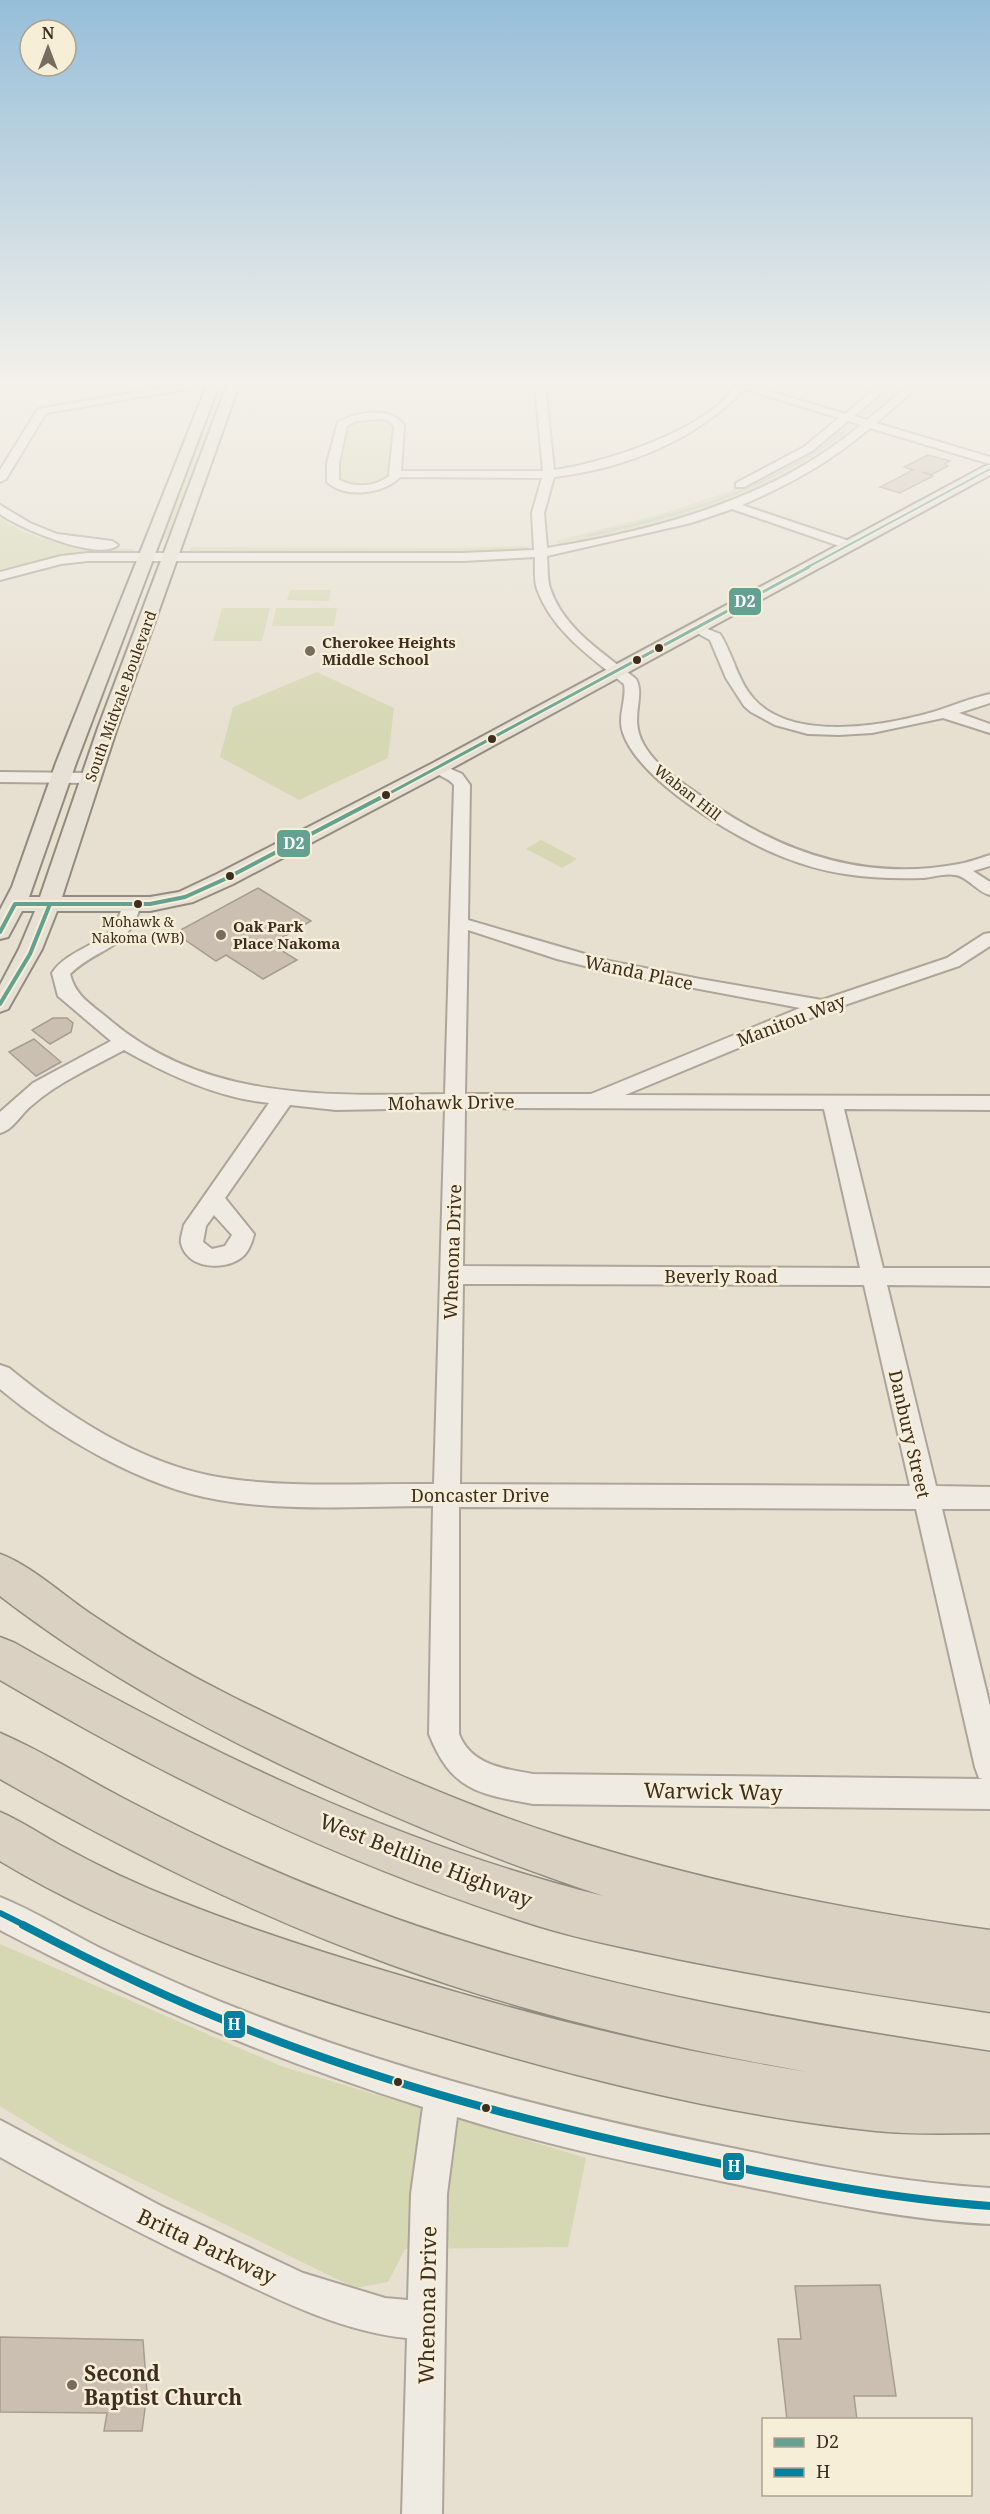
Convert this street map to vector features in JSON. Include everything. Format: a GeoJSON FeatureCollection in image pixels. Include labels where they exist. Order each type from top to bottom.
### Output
{"type":"FeatureCollection","features":[{"type":"Feature","properties":{"kind":"highway"},"geometry":{"type":"LineString","coordinates":[[0,1572],[135,1668],[184,1695],[299,1752],[497,1837],[598,1871],[687,1897],[805,1924],[906,1943],[990,1954]]}},
{"type":"Feature","properties":{"kind":"highway","name":"West Beltline Highway"},"geometry":{"type":"LineString","coordinates":[[0,1657],[84,1706],[271,1800],[447,1872],[509,1893],[628,1925],[774,1955],[990,1988]]}},
{"type":"Feature","properties":{"kind":"highway"},"geometry":{"type":"LineString","coordinates":[[0,1755],[85,1803],[240,1880],[342,1922],[449,1961],[651,2016],[881,2061],[990,2078]]}},
{"type":"Feature","properties":{"kind":"highway"},"geometry":{"type":"LineString","coordinates":[[0,1835],[23,1850],[94,1886],[190,1929],[260,1956],[517,2035],[661,2071],[769,2092],[878,2106],[990,2108]]}},
{"type":"Feature","properties":{"kind":"main road","name":"South Midvale Boulevard"},"geometry":{"type":"LineString","coordinates":[[0,932],[8,904],[61,778],[167,502]]}},
{"type":"Feature","properties":{"kind":"main road","name":"South Midvale Boulevard"},"geometry":{"type":"LineString","coordinates":[[0,1004],[30,954],[50,904],[89,778],[191,502]]}},
{"type":"Feature","properties":{"kind":"main road"},"geometry":{"type":"LineString","coordinates":[[8,904],[168,902],[215,884],[438,768],[927,502]]}},
{"type":"Feature","properties":{"kind":"street","name":"Waban Hill"},"geometry":{"type":"LineString","coordinates":[[541,502],[538,513],[544,544],[543,588],[558,616],[576,638],[618,669],[633,686],[627,725],[636,747],[671,782],[729,824],[785,854],[822,865],[869,873],[920,873],[959,869],[990,860]]}},
{"type":"Feature","properties":{"kind":"street"},"geometry":{"type":"LineString","coordinates":[[0,576],[61,561],[148,551],[463,557],[676,523],[738,502]]}},
{"type":"Feature","properties":{"kind":"street"},"geometry":{"type":"LineString","coordinates":[[732,505],[848,545]]}},
{"type":"Feature","properties":{"kind":"street"},"geometry":{"type":"LineString","coordinates":[[0,509],[40,534],[98,545],[148,551]]}},
{"type":"Feature","properties":{"kind":"street"},"geometry":{"type":"LineString","coordinates":[[695,628],[715,637],[728,667],[745,697],[755,708],[782,722],[810,728],[867,730],[891,727],[943,714],[990,698]]}},
{"type":"Feature","properties":{"kind":"street"},"geometry":{"type":"LineString","coordinates":[[943,714],[990,729]]}},
{"type":"Feature","properties":{"kind":"street","name":"Whenona Drive"},"geometry":{"type":"LineString","coordinates":[[438,768],[456,777],[462,785],[443,1683],[444,1734],[448,1749]]}},
{"type":"Feature","properties":{"kind":"street"},"geometry":{"type":"LineString","coordinates":[[0,777],[89,778]]}},
{"type":"Feature","properties":{"kind":"street"},"geometry":{"type":"LineString","coordinates":[[959,869],[990,890]]}},
{"type":"Feature","properties":{"kind":"street","name":"Mohawk Drive"},"geometry":{"type":"LineString","coordinates":[[132,904],[124,926],[114,937],[71,962],[61,973],[65,992],[124,1042],[160,1062],[200,1079],[259,1095],[336,1103],[456,1101],[990,1103]]}},
{"type":"Feature","properties":{"kind":"street","name":"Wanda Place"},"geometry":{"type":"LineString","coordinates":[[460,922],[490,929],[576,959],[632,972],[823,1006]]}},
{"type":"Feature","properties":{"kind":"street","name":"Manitou Way"},"geometry":{"type":"LineString","coordinates":[[590,1101],[823,1006],[953,962],[990,938]]}},
{"type":"Feature","properties":{"kind":"street"},"geometry":{"type":"LineString","coordinates":[[953,962],[990,961]]}},
{"type":"Feature","properties":{"kind":"street"},"geometry":{"type":"LineString","coordinates":[[0,1126],[12,1110],[26,1098],[124,1042]]}},
{"type":"Feature","properties":{"kind":"street"},"geometry":{"type":"LineString","coordinates":[[214,1198],[284,1098]]}},
{"type":"Feature","properties":{"kind":"street","name":"Danbury Street"},"geometry":{"type":"LineString","coordinates":[[832,1102],[990,1767]]}},
{"type":"Feature","properties":{"kind":"street","name":"Beverly Road"},"geometry":{"type":"LineString","coordinates":[[451,1275],[990,1277]]}},
{"type":"Feature","properties":{"kind":"street","name":"Doncaster Drive"},"geometry":{"type":"LineString","coordinates":[[0,1375],[21,1394],[122,1456],[197,1484],[263,1494],[990,1498]]}},
{"type":"Feature","properties":{"kind":"street","name":"Warwick Way"},"geometry":{"type":"LineString","coordinates":[[448,1749],[463,1765],[484,1780],[533,1789],[990,1794]]}},
{"type":"Feature","properties":{"kind":"street"},"geometry":{"type":"LineString","coordinates":[[0,1913],[98,1965],[230,2023],[442,2097],[618,2143],[715,2163],[960,2206],[990,2206]]}},
{"type":"Feature","properties":{"kind":"street","name":"Whenona Drive"},"geometry":{"type":"LineString","coordinates":[[422,2514],[429,2194],[442,2097]]}},
{"type":"Feature","properties":{"kind":"street","name":"Britta Parkway"},"geometry":{"type":"LineString","coordinates":[[0,2138],[148,2219],[299,2289],[385,2317],[426,2321]]}},
{"type":"Feature","properties":{"kind":"green space"},"geometry":{"type":"Polygon","coordinates":[[[173,502],[182,502],[170,534],[164,540],[161,534],[173,502]]]}},
{"type":"Feature","properties":{"kind":"green space"},"geometry":{"type":"Polygon","coordinates":[[[697,502],[726,502],[648,527],[572,546],[561,545],[555,541],[668,512],[697,502]]]}},
{"type":"Feature","properties":{"kind":"green space"},"geometry":{"type":"Polygon","coordinates":[[[0,517],[14,527],[46,540],[99,548],[134,549],[134,552],[71,556],[0,571],[0,517]]]}},
{"type":"Feature","properties":{"kind":"green space"},"geometry":{"type":"Polygon","coordinates":[[[526,546],[529,548],[528,551],[520,553],[188,553],[191,548],[195,547],[526,546]]]}},
{"type":"Feature","properties":{"kind":"green space"},"geometry":{"type":"Polygon","coordinates":[[[290,590],[331,590],[329,601],[287,600],[290,590]]]}},
{"type":"Feature","properties":{"kind":"green space"},"geometry":{"type":"Polygon","coordinates":[[[222,608],[270,608],[262,641],[213,641],[222,608]]]}},
{"type":"Feature","properties":{"kind":"green space"},"geometry":{"type":"Polygon","coordinates":[[[276,608],[337,608],[334,626],[272,626],[276,608]]]}},
{"type":"Feature","properties":{"kind":"green space"},"geometry":{"type":"Polygon","coordinates":[[[317,672],[394,708],[388,758],[299,800],[220,757],[233,707],[317,672]]]}},
{"type":"Feature","properties":{"kind":"green space"},"geometry":{"type":"Polygon","coordinates":[[[541,840],[577,859],[562,868],[526,849],[541,840]]]}},
{"type":"Feature","properties":{"kind":"green space"},"geometry":{"type":"Polygon","coordinates":[[[0,1944],[281,2066],[586,2158],[568,2247],[405,2249],[388,2282],[355,2288],[63,2145],[0,2106],[0,1944]]]}},
{"type":"Feature","properties":{"kind":"building","name":"Oak Park Place Nakoma"},"geometry":{"type":"Polygon","coordinates":[[[258,888],[311,921],[271,944],[297,960],[263,979],[226,955],[216,961],[175,933],[258,888]]]}},
{"type":"Feature","properties":{"kind":"building"},"geometry":{"type":"Polygon","coordinates":[[[53,1018],[67,1018],[73,1023],[71,1032],[50,1044],[32,1030],[53,1018]]]}},
{"type":"Feature","properties":{"kind":"building"},"geometry":{"type":"Polygon","coordinates":[[[34,1039],[61,1062],[36,1076],[9,1052],[34,1039]]]}},
{"type":"Feature","properties":{"kind":"building"},"geometry":{"type":"Polygon","coordinates":[[[880,2285],[896,2396],[854,2396],[857,2418],[787,2418],[778,2339],[801,2339],[795,2286],[880,2285]]]}},
{"type":"Feature","properties":{"kind":"building","name":"Second Baptist Church"},"geometry":{"type":"Polygon","coordinates":[[[0,2337],[143,2340],[147,2393],[142,2431],[104,2431],[107,2413],[0,2412],[0,2337]]]}},
{"type":"Feature","properties":{"kind":"waterway"},"geometry":{"type":"LineString","coordinates":[[586,536],[657,519],[709,502]]}},
{"type":"Feature","properties":{"kind":"transit line","name":"D2"},"geometry":{"type":"LineString","coordinates":[[0,932],[15,904],[150,904],[185,897],[225,879],[438,768],[928,502]]}},
{"type":"Feature","properties":{"kind":"transit line","name":"D2"},"geometry":{"type":"LineString","coordinates":[[0,1004],[30,954],[50,904]]}},
{"type":"Feature","properties":{"kind":"transit line","name":"H"},"geometry":{"type":"LineString","coordinates":[[0,1913],[178,2001],[310,2053],[446,2097],[583,2133],[789,2177],[922,2200],[990,2206]]}},
{"type":"Feature","properties":{"kind":"place","name":"Cherokee Heights Middle School"},"geometry":{"type":"Point","coordinates":[310,651]}},
{"type":"Feature","properties":{"kind":"place","name":"Mohawk & Nakoma (WB)"},"geometry":{"type":"Point","coordinates":[138,904]}},
{"type":"Feature","properties":{"kind":"place","name":"Oak Park Place Nakoma"},"geometry":{"type":"Point","coordinates":[221,935]}},
{"type":"Feature","properties":{"kind":"place","name":"Second Baptist Church"},"geometry":{"type":"Point","coordinates":[72,2385]}}]}
